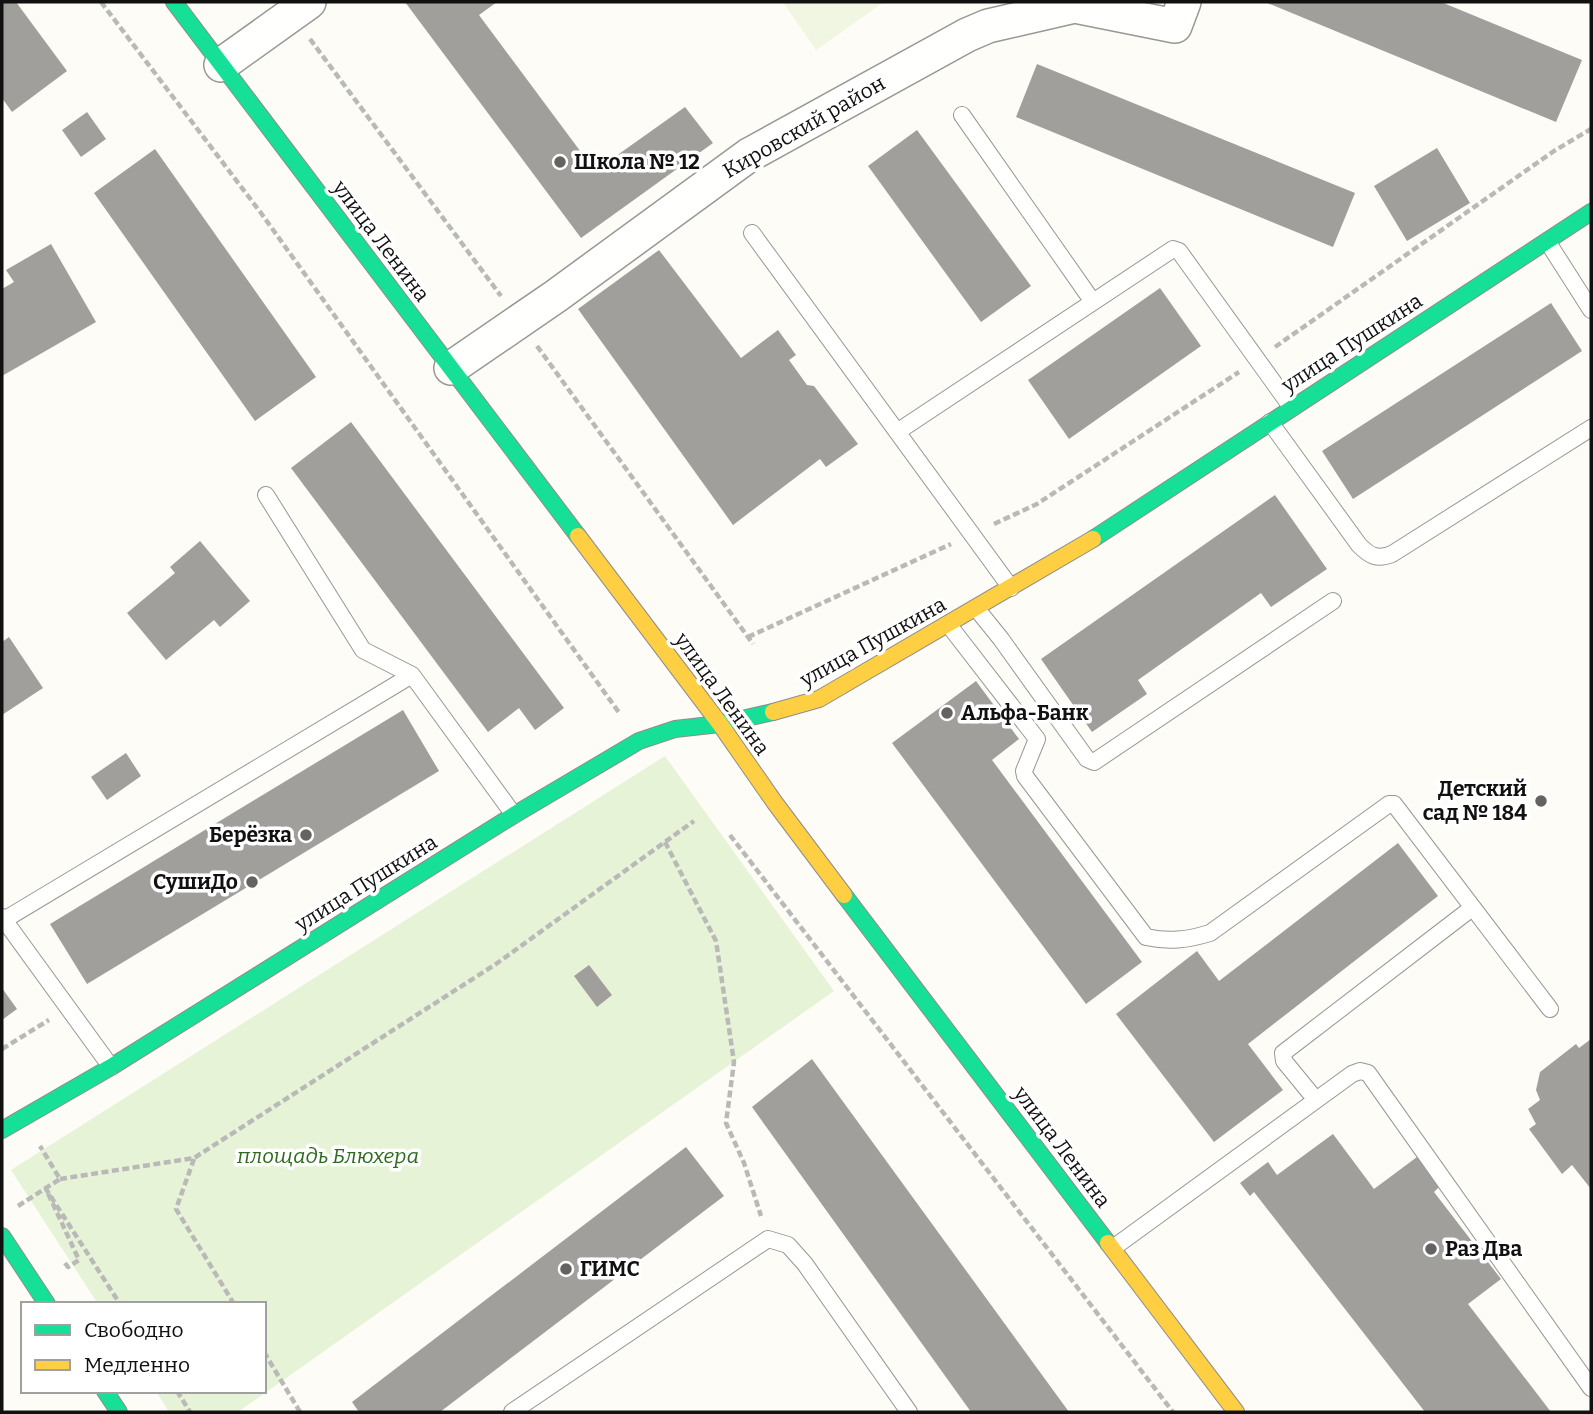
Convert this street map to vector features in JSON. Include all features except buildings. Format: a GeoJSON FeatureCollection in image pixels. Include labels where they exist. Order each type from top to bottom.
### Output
{"type":"FeatureCollection","features":[{"type":"Feature","properties":{"kind":"street","name":"улица Ленина"},"geometry":{"type":"LineString","coordinates":[[173,2],[720,724],[775,803],[1236,1412]]}},
{"type":"Feature","properties":{"kind":"street"},"geometry":{"type":"LineString","coordinates":[[221,65],[309,2]]}},
{"type":"Feature","properties":{"kind":"street","name":"Кировский район"},"geometry":{"type":"LineString","coordinates":[[451,368],[556,296],[749,155],[967,35],[988,26],[1075,6],[1175,26],[1184,2]]}},
{"type":"Feature","properties":{"kind":"street","name":"улица Пушкина"},"geometry":{"type":"LineString","coordinates":[[2,1130],[111,1068],[514,815],[639,741],[675,729],[720,724],[796,707],[819,699],[1079,548],[1591,212]]}},
{"type":"Feature","properties":{"kind":"street"},"geometry":{"type":"LineString","coordinates":[[2,1236],[46,1302]]}},
{"type":"Feature","properties":{"kind":"street"},"geometry":{"type":"LineString","coordinates":[[106,1393],[119,1412]]}},
{"type":"Feature","properties":{"kind":"lane"},"geometry":{"type":"LineString","coordinates":[[962,115],[1093,302]]}},
{"type":"Feature","properties":{"kind":"lane"},"geometry":{"type":"LineString","coordinates":[[752,233],[1010,588]]}},
{"type":"Feature","properties":{"kind":"lane"},"geometry":{"type":"LineString","coordinates":[[1547,241],[1591,310]]}},
{"type":"Feature","properties":{"kind":"lane"},"geometry":{"type":"LineString","coordinates":[[897,432],[1171,250],[1177,249],[1292,408]]}},
{"type":"Feature","properties":{"kind":"lane"},"geometry":{"type":"LineString","coordinates":[[1270,422],[1359,545],[1369,555],[1382,558],[1591,428]]}},
{"type":"Feature","properties":{"kind":"lane"},"geometry":{"type":"LineString","coordinates":[[266,495],[363,650],[412,675],[514,815]]}},
{"type":"Feature","properties":{"kind":"lane"},"geometry":{"type":"LineString","coordinates":[[975,608],[1087,759],[1094,762],[1333,601]]}},
{"type":"Feature","properties":{"kind":"lane"},"geometry":{"type":"LineString","coordinates":[[948,624],[1037,739],[1025,767],[1026,776],[1146,937],[1165,941],[1188,940],[1210,933],[1391,803],[1397,806],[1550,1009]]}},
{"type":"Feature","properties":{"kind":"lane"},"geometry":{"type":"LineString","coordinates":[[111,1068],[3,919],[412,675]]}},
{"type":"Feature","properties":{"kind":"lane"},"geometry":{"type":"LineString","coordinates":[[1315,1100],[1284,1061],[1283,1054],[1472,908]]}},
{"type":"Feature","properties":{"kind":"lane"},"geometry":{"type":"LineString","coordinates":[[1113,1248],[1352,1074],[1360,1071],[1368,1073],[1591,1388]]}},
{"type":"Feature","properties":{"kind":"lane"},"geometry":{"type":"LineString","coordinates":[[512,1412],[768,1239],[788,1245],[805,1264],[909,1412]]}},
{"type":"Feature","properties":{"kind":"path"},"geometry":{"type":"LineString","coordinates":[[101,2],[261,212],[624,719]]}},
{"type":"Feature","properties":{"kind":"path"},"geometry":{"type":"LineString","coordinates":[[748,637],[1037,504],[1257,360],[1554,151],[1591,129]]}},
{"type":"Feature","properties":{"kind":"path"},"geometry":{"type":"LineString","coordinates":[[26,1216],[20,1205],[60,1179],[194,1158],[496,964],[694,821]]}},
{"type":"Feature","properties":{"kind":"path"},"geometry":{"type":"LineString","coordinates":[[730,835],[1173,1412]]}},
{"type":"Feature","properties":{"kind":"path"},"geometry":{"type":"LineString","coordinates":[[666,842],[716,942],[734,1062],[726,1123],[744,1163],[768,1239]]}},
{"type":"Feature","properties":{"kind":"path"},"geometry":{"type":"LineString","coordinates":[[2,1049],[68,1009]]}},
{"type":"Feature","properties":{"kind":"path"},"geometry":{"type":"LineString","coordinates":[[37,1143],[60,1179]]}},
{"type":"Feature","properties":{"kind":"path"},"geometry":{"type":"LineString","coordinates":[[194,1158],[176,1209],[233,1302]]}},
{"type":"Feature","properties":{"kind":"path"},"geometry":{"type":"LineString","coordinates":[[46,1189],[79,1260],[68,1267],[60,1257]]}},
{"type":"Feature","properties":{"kind":"path"},"geometry":{"type":"LineString","coordinates":[[46,1189],[119,1302]]}},
{"type":"Feature","properties":{"kind":"path"},"geometry":{"type":"LineString","coordinates":[[266,1355],[300,1412]]}},
{"type":"Feature","properties":{"kind":"path"},"geometry":{"type":"LineString","coordinates":[[178,1393],[190,1412]]}},
{"type":"Feature","properties":{"kind":"green space"},"geometry":{"type":"Polygon","coordinates":[[[783,2],[884,2],[816,50],[783,2]]]}},
{"type":"Feature","properties":{"kind":"green space","name":"площадь Блюхера"},"geometry":{"type":"Polygon","coordinates":[[[665,756],[834,991],[266,1392],[266,1302],[97,1302],[11,1170],[665,756]]]}},
{"type":"Feature","properties":{"kind":"green space","name":"площадь Блюхера"},"geometry":{"type":"Polygon","coordinates":[[[157,1393],[265,1393],[238,1412],[169,1412],[157,1393]]]}},
{"type":"Feature","properties":{"kind":"traffic: fast"},"geometry":{"type":"LineString","coordinates":[[174,2],[578,536]]}},
{"type":"Feature","properties":{"kind":"traffic: fast"},"geometry":{"type":"LineString","coordinates":[[1093,539],[1591,212]]}},
{"type":"Feature","properties":{"kind":"traffic: fast"},"geometry":{"type":"LineString","coordinates":[[2,1130],[111,1067],[514,815],[639,741],[675,729],[720,724],[773,712]]}},
{"type":"Feature","properties":{"kind":"traffic: fast"},"geometry":{"type":"LineString","coordinates":[[844,895],[1108,1243]]}},
{"type":"Feature","properties":{"kind":"traffic: fast"},"geometry":{"type":"LineString","coordinates":[[2,1236],[46,1302]]}},
{"type":"Feature","properties":{"kind":"traffic: fast"},"geometry":{"type":"LineString","coordinates":[[106,1393],[119,1412]]}},
{"type":"Feature","properties":{"kind":"traffic: slow"},"geometry":{"type":"LineString","coordinates":[[578,536],[720,724],[844,895]]}},
{"type":"Feature","properties":{"kind":"traffic: slow"},"geometry":{"type":"LineString","coordinates":[[773,712],[819,699],[1093,539]]}},
{"type":"Feature","properties":{"kind":"traffic: slow"},"geometry":{"type":"LineString","coordinates":[[1108,1243],[1236,1412]]}},
{"type":"Feature","properties":{"kind":"place","name":"Школа № 12"},"geometry":{"type":"Point","coordinates":[560,162]}},
{"type":"Feature","properties":{"kind":"place","name":"Альфа-Банк"},"geometry":{"type":"Point","coordinates":[947,713]}},
{"type":"Feature","properties":{"kind":"place","name":"Детский сад № 184"},"geometry":{"type":"Point","coordinates":[1541,801]}},
{"type":"Feature","properties":{"kind":"place","name":"Берёзка"},"geometry":{"type":"Point","coordinates":[306,835]}},
{"type":"Feature","properties":{"kind":"place","name":"СушиДо"},"geometry":{"type":"Point","coordinates":[252,882]}},
{"type":"Feature","properties":{"kind":"place","name":"Раз Два"},"geometry":{"type":"Point","coordinates":[1431,1249]}},
{"type":"Feature","properties":{"kind":"place","name":"ГИМС"},"geometry":{"type":"Point","coordinates":[566,1269]}}]}
